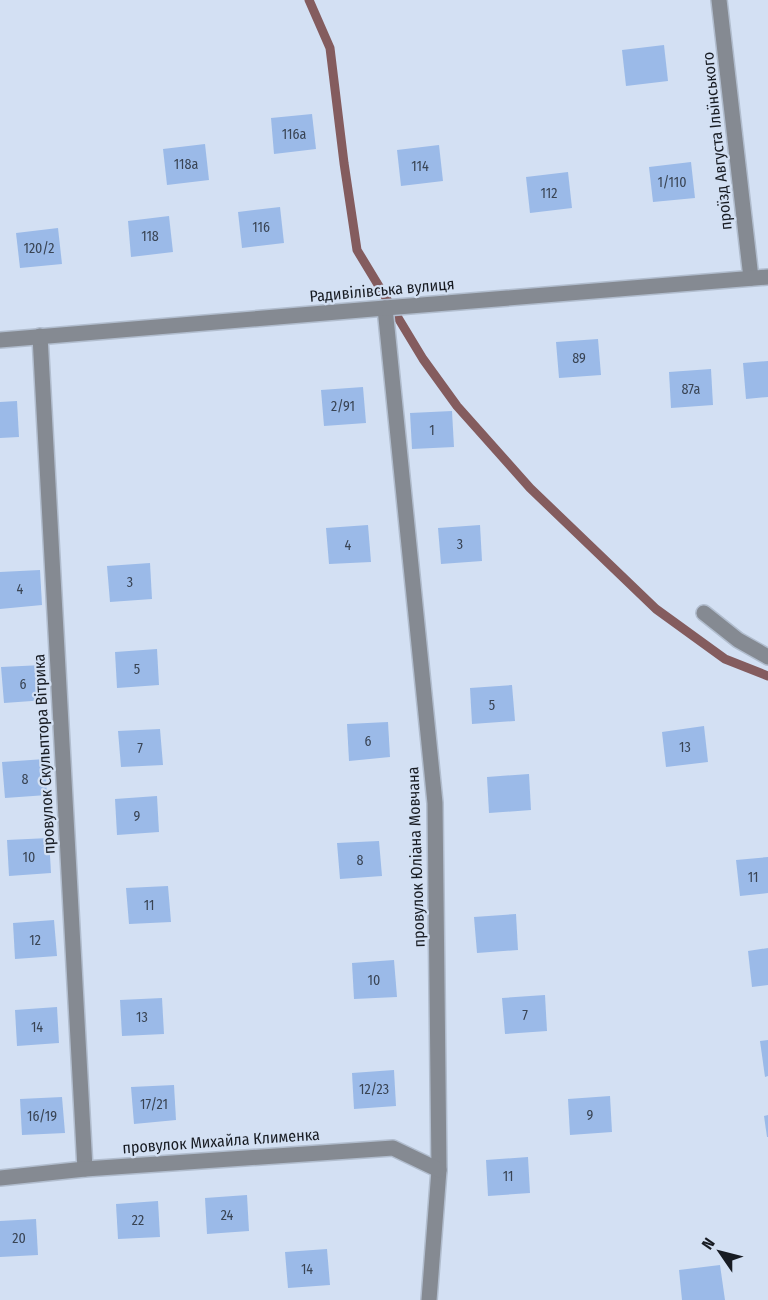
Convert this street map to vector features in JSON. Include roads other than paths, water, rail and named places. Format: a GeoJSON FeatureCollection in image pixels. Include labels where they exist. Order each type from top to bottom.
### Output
{"type":"FeatureCollection","features":[{"type":"Feature","properties":{"kind":"street","name":"проїзд Августа Ільїнського"},"geometry":{"type":"LineString","coordinates":[[719,0],[751,278]]}},
{"type":"Feature","properties":{"kind":"street","name":"Радивілівська вулиця"},"geometry":{"type":"LineString","coordinates":[[0,340],[768,277]]}},
{"type":"Feature","properties":{"kind":"street","name":"провулок Юліана Мовчана"},"geometry":{"type":"LineString","coordinates":[[385,308],[435,803],[439,1170],[429,1300]]}},
{"type":"Feature","properties":{"kind":"street","name":"провулок Скульптора Вітрика"},"geometry":{"type":"LineString","coordinates":[[40,336],[85,1169]]}},
{"type":"Feature","properties":{"kind":"street"},"geometry":{"type":"LineString","coordinates":[[704,613],[738,640],[768,657]]}},
{"type":"Feature","properties":{"kind":"street","name":"провулок Михайла Клименка"},"geometry":{"type":"LineString","coordinates":[[0,1178],[85,1169],[393,1148],[439,1170]]}},
{"type":"Feature","properties":{"kind":"waterway"},"geometry":{"type":"LineString","coordinates":[[309,0],[330,48],[357,250],[423,359],[457,406],[530,488],[656,609],[725,659],[768,676]]}}]}
